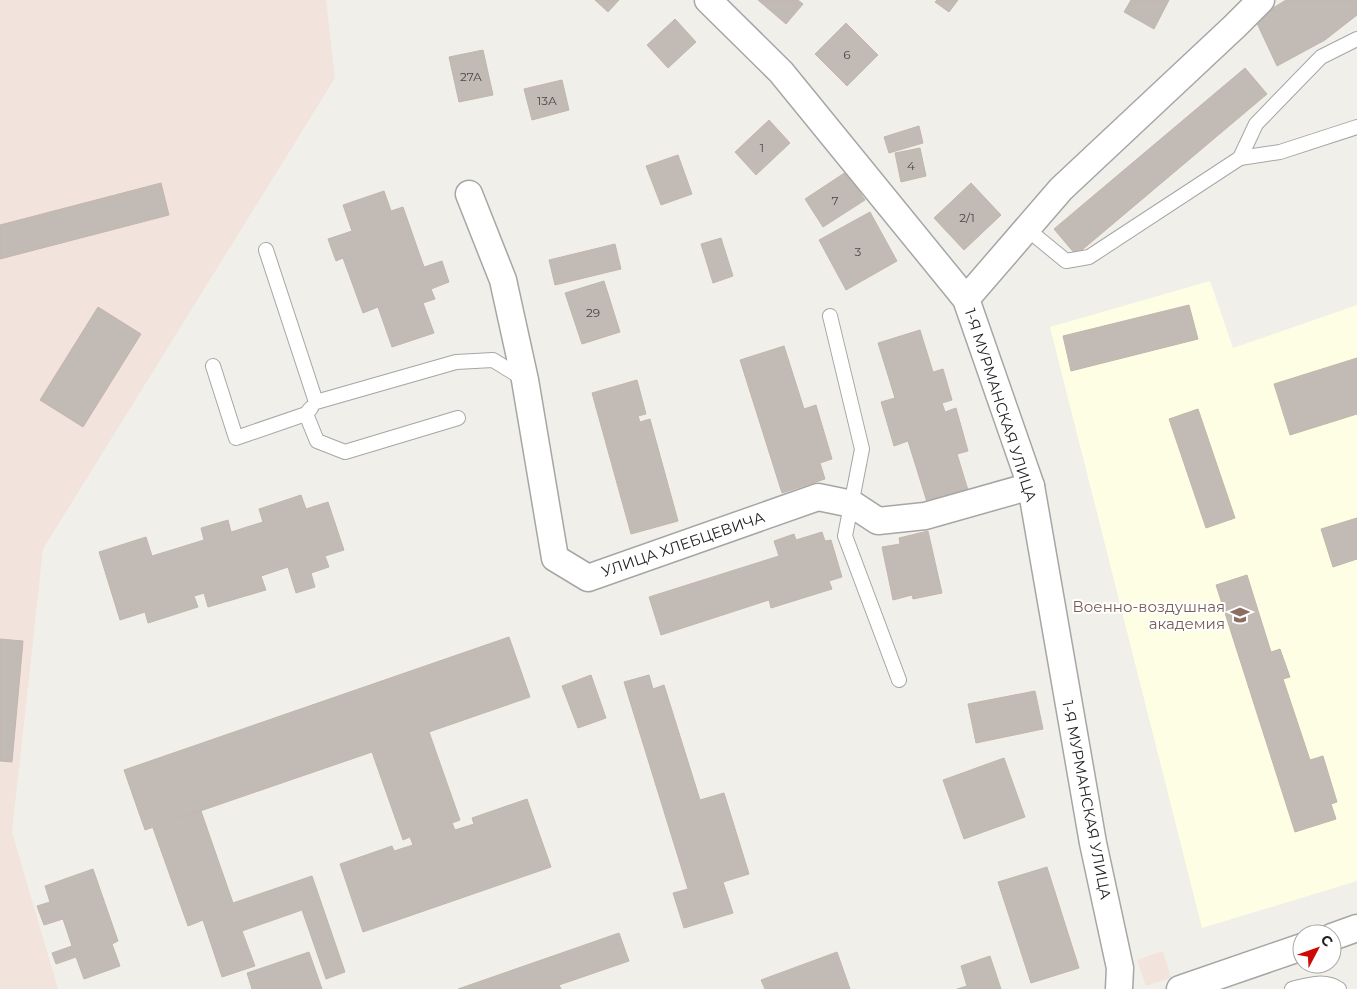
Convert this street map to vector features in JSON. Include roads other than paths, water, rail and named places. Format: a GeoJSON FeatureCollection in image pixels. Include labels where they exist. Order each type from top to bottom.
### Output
{"type":"FeatureCollection","features":[{"type":"Feature","properties":{"kind":"street","name":"1-Я МУРМАНСКАЯ УЛИЦА"},"geometry":{"type":"LineString","coordinates":[[708,0],[781,72],[966,299],[1031,486],[1094,843],[1120,968],[1119,989]]}},
{"type":"Feature","properties":{"kind":"street"},"geometry":{"type":"LineString","coordinates":[[966,299],[1061,189],[1235,26],[1260,0]]}},
{"type":"Feature","properties":{"kind":"street","name":"УЛИЦА ХЛЕБЦЕВИЧА"},"geometry":{"type":"LineString","coordinates":[[469,194],[503,280],[525,380],[555,558],[588,578],[818,497],[852,504],[878,521],[925,516],[1031,486]]}},
{"type":"Feature","properties":{"kind":"street"},"geometry":{"type":"LineString","coordinates":[[1342,933],[1357,928]]}},
{"type":"Feature","properties":{"kind":"street"},"geometry":{"type":"LineString","coordinates":[[1180,989],[1292,950]]}},
{"type":"Feature","properties":{"kind":"lane"},"geometry":{"type":"LineString","coordinates":[[1240,158],[1256,124],[1321,57],[1357,39]]}},
{"type":"Feature","properties":{"kind":"lane"},"geometry":{"type":"LineString","coordinates":[[1027,229],[1066,261],[1089,257],[1240,158],[1280,152],[1357,127]]}},
{"type":"Feature","properties":{"kind":"lane"},"geometry":{"type":"LineString","coordinates":[[266,250],[316,402]]}},
{"type":"Feature","properties":{"kind":"lane"},"geometry":{"type":"LineString","coordinates":[[830,316],[862,449],[845,536],[899,680]]}},
{"type":"Feature","properties":{"kind":"lane"},"geometry":{"type":"LineString","coordinates":[[214,366],[236,438],[306,414],[316,402],[456,362],[493,360],[525,380]]}},
{"type":"Feature","properties":{"kind":"lane"},"geometry":{"type":"LineString","coordinates":[[306,414],[317,440],[345,452],[458,418]]}},
{"type":"Feature","properties":{"kind":"lane"},"geometry":{"type":"LineString","coordinates":[[1292,989],[1309,984],[1322,983],[1333,985],[1339,989]]}},
{"type":"Feature","properties":{"kind":"place","name":"Военно-воздушная академия"},"geometry":{"type":"Point","coordinates":[1240,615]}}]}
